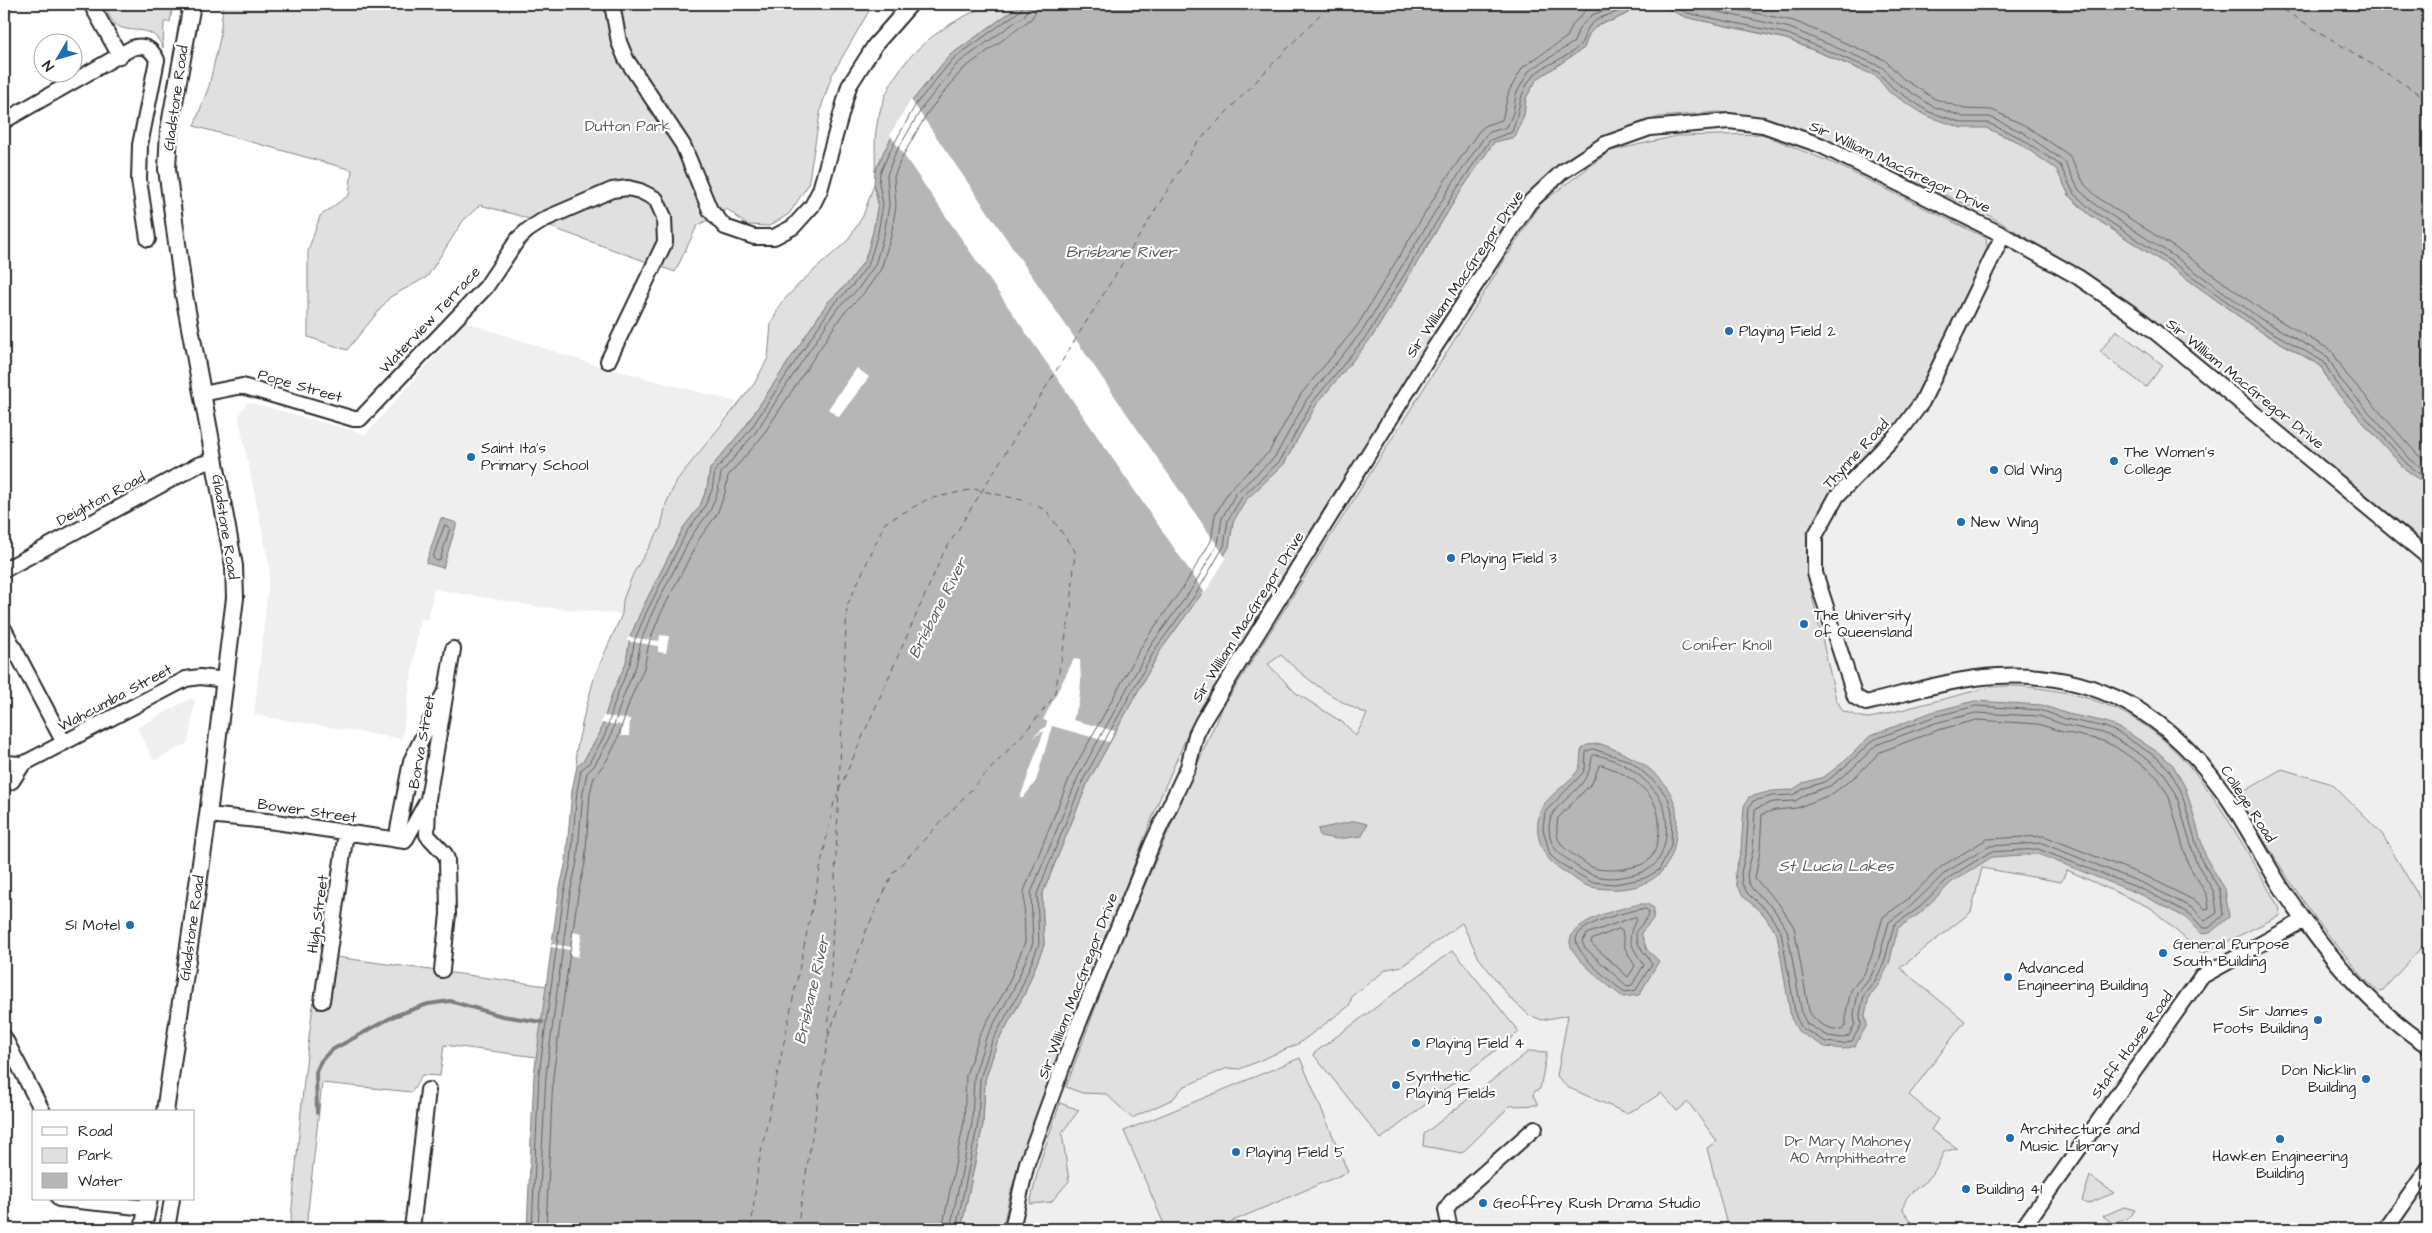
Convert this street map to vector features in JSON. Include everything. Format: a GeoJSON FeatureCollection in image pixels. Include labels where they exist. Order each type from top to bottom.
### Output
{"type":"FeatureCollection","features":[{"type":"Feature","properties":{"kind":"main road","name":"Gladstone Road"},"geometry":{"type":"LineString","coordinates":[[165,1110],[208,815],[235,609],[234,566],[184,295],[167,169],[169,130],[192,4]]}},
{"type":"Feature","properties":{"kind":"main road"},"geometry":{"type":"LineString","coordinates":[[143,1229],[148,1204]]}},
{"type":"Feature","properties":{"kind":"street"},"geometry":{"type":"LineString","coordinates":[[4,121],[120,56],[91,4]]}},
{"type":"Feature","properties":{"kind":"street"},"geometry":{"type":"LineString","coordinates":[[612,4],[619,42],[626,59],[683,145],[710,210],[725,227],[754,237],[774,237],[793,227],[812,206],[820,190],[849,86],[875,45],[911,4]]}},
{"type":"Feature","properties":{"kind":"street","name":"Gladstone Road"},"geometry":{"type":"LineString","coordinates":[[120,56],[138,46],[148,48],[154,53],[157,60],[140,145],[139,159],[148,239]]}},
{"type":"Feature","properties":{"kind":"street","name":"Sir William MacGregor Drive"},"geometry":{"type":"LineString","coordinates":[[1012,1229],[1027,1163],[1074,1035],[1142,868],[1188,767],[1200,728],[1427,358],[1529,203],[1562,172],[1605,144],[1650,128],[1729,120],[1763,125],[1820,144],[2003,235],[2078,277],[2142,321],[2428,557]]}},
{"type":"Feature","properties":{"kind":"street","name":"Waterview Terrace"},"geometry":{"type":"LineString","coordinates":[[359,419],[486,287],[518,239],[528,230],[545,219],[612,190],[628,188],[640,191],[656,199],[664,217],[665,242],[608,361]]}},
{"type":"Feature","properties":{"kind":"street","name":"Thynne Road"},"geometry":{"type":"LineString","coordinates":[[1866,703],[1855,697],[1815,573],[1815,536],[1837,496],[1902,429],[1922,402],[2003,235]]}},
{"type":"Feature","properties":{"kind":"street","name":"Pope Street"},"geometry":{"type":"LineString","coordinates":[[202,394],[242,386],[359,419]]}},
{"type":"Feature","properties":{"kind":"street","name":"Deighton Road"},"geometry":{"type":"LineString","coordinates":[[4,570],[198,465],[215,460]]}},
{"type":"Feature","properties":{"kind":"street"},"geometry":{"type":"LineString","coordinates":[[4,629],[64,743]]}},
{"type":"Feature","properties":{"kind":"street","name":"Borva Street"},"geometry":{"type":"LineString","coordinates":[[442,970],[448,910],[446,859],[445,855],[427,835],[428,799],[453,649]]}},
{"type":"Feature","properties":{"kind":"street","name":"College Road"},"geometry":{"type":"LineString","coordinates":[[1866,703],[1967,679],[2000,676],[2036,676],[2070,681],[2098,688],[2151,716],[2186,746],[2223,791],[2304,920],[2338,965],[2359,989],[2383,1011],[2428,1046]]}},
{"type":"Feature","properties":{"kind":"street","name":"Wahcumba Street"},"geometry":{"type":"LineString","coordinates":[[4,785],[12,781],[23,764],[186,679],[200,677],[226,680]]}},
{"type":"Feature","properties":{"kind":"street","name":"Borva Street"},"geometry":{"type":"LineString","coordinates":[[428,799],[407,838],[398,841],[410,761],[432,714],[447,690]]}},
{"type":"Feature","properties":{"kind":"street"},"geometry":{"type":"LineString","coordinates":[[4,763],[23,764]]}},
{"type":"Feature","properties":{"kind":"street","name":"Bower Street"},"geometry":{"type":"LineString","coordinates":[[208,815],[346,832],[398,841]]}},
{"type":"Feature","properties":{"kind":"street","name":"High Street"},"geometry":{"type":"LineString","coordinates":[[322,1001],[346,832]]}},
{"type":"Feature","properties":{"kind":"street","name":"Staff House Road"},"geometry":{"type":"LineString","coordinates":[[2022,1229],[2201,977],[2304,920]]}},
{"type":"Feature","properties":{"kind":"street"},"geometry":{"type":"LineString","coordinates":[[4,1037],[42,1110]]}},
{"type":"Feature","properties":{"kind":"street"},"geometry":{"type":"LineString","coordinates":[[412,1229],[428,1090]]}},
{"type":"Feature","properties":{"kind":"street"},"geometry":{"type":"LineString","coordinates":[[1450,1229],[1446,1210],[1451,1202],[1535,1128]]}},
{"type":"Feature","properties":{"kind":"street"},"geometry":{"type":"LineString","coordinates":[[2386,1229],[2428,1169]]}},
{"type":"Feature","properties":{"kind":"street"},"geometry":{"type":"LineString","coordinates":[[77,1200],[148,1204]]}},
{"type":"Feature","properties":{"kind":"street"},"geometry":{"type":"LineString","coordinates":[[167,1229],[172,1200]]}},
{"type":"Feature","properties":{"kind":"shaded area","name":"The University of Queensland"},"geometry":{"type":"Polygon","coordinates":[[[1636,4],[1658,4],[2404,468],[2428,486],[2428,1229],[961,1229],[1088,782],[1115,731],[1636,4]]]}},
{"type":"Feature","properties":{"kind":"shaded area","name":"Saint Ita's Primary School"},"geometry":{"type":"Polygon","coordinates":[[[465,322],[592,364],[737,402],[677,480],[666,504],[661,527],[633,574],[623,600],[622,614],[541,607],[434,589],[428,620],[420,618],[402,739],[254,715],[270,569],[239,419],[241,411],[248,402],[366,434],[465,322]]]}},
{"type":"Feature","properties":{"kind":"shaded area"},"geometry":{"type":"Polygon","coordinates":[[[191,698],[195,701],[188,743],[154,761],[137,728],[191,698]]]}},
{"type":"Feature","properties":{"kind":"green space"},"geometry":{"type":"Polygon","coordinates":[[[105,4],[173,4],[170,22],[164,22],[163,48],[157,38],[149,33],[116,25],[110,17],[105,4]]]}},
{"type":"Feature","properties":{"kind":"green space","name":"Dutton Park"},"geometry":{"type":"Polygon","coordinates":[[[223,4],[873,4],[832,75],[821,108],[808,185],[789,214],[769,226],[747,225],[727,209],[697,226],[675,272],[517,215],[480,205],[463,221],[427,277],[390,297],[347,350],[308,337],[308,251],[320,216],[349,195],[352,170],[194,126],[209,86],[220,38],[223,4]]]}},
{"type":"Feature","properties":{"kind":"green space"},"geometry":{"type":"Polygon","coordinates":[[[991,4],[1022,4],[949,56],[912,101],[884,151],[875,172],[875,135],[881,107],[890,86],[901,68],[916,51],[950,24],[991,4]]]}},
{"type":"Feature","properties":{"kind":"green space"},"geometry":{"type":"Polygon","coordinates":[[[1636,4],[1658,4],[1685,17],[1786,39],[1861,70],[1787,37],[1669,4],[1896,4],[2322,365],[2058,168],[2016,140],[1997,133],[2016,141],[2057,169],[2070,197],[2090,215],[2172,268],[2255,328],[2321,366],[2330,385],[2404,468],[2428,486],[2428,545],[2146,315],[2088,275],[1985,213],[1823,140],[1765,118],[1718,112],[1659,117],[1602,139],[1526,197],[1339,485],[1193,722],[1160,798],[1033,1124],[1012,1187],[1002,1229],[961,1229],[983,1124],[985,1080],[997,1043],[1024,995],[1044,945],[1042,895],[1088,782],[1160,651],[1200,596],[1229,547],[1233,522],[1246,499],[1284,464],[1316,405],[1372,337],[1458,195],[1494,142],[1515,137],[1524,115],[1526,98],[1537,79],[1584,48],[1589,34],[1599,24],[1614,20],[1628,13],[1636,4]]]}},
{"type":"Feature","properties":{"kind":"green space"},"geometry":{"type":"Polygon","coordinates":[[[1762,134],[1835,164],[1986,238],[1988,257],[1916,401],[1839,487],[1809,531],[1810,586],[1836,699],[1843,711],[1868,718],[2000,686],[2020,686],[2057,691],[2100,702],[2136,720],[2167,743],[2194,771],[2217,802],[2238,837],[2280,909],[2279,916],[2202,954],[2151,908],[2067,870],[2061,882],[1982,868],[1971,912],[1900,968],[1965,1021],[1909,1095],[1938,1119],[1931,1130],[1957,1148],[1944,1152],[1932,1174],[1910,1194],[1904,1204],[1903,1210],[1915,1229],[1728,1229],[1707,1148],[1717,1141],[1688,1102],[1677,1111],[1661,1093],[1640,1107],[1626,1113],[1567,1087],[1557,1076],[1568,1015],[1542,1020],[1529,1015],[1510,998],[1479,958],[1462,923],[1402,966],[1387,969],[1352,996],[1349,1006],[1298,1044],[1240,1069],[1228,1068],[1183,1087],[1173,1099],[1132,1118],[1106,1094],[1082,1093],[1066,1087],[1118,947],[1221,710],[1540,204],[1610,151],[1677,136],[1762,134]],[[1281,655],[1268,664],[1296,693],[1345,724],[1356,736],[1367,714],[1332,696],[1281,655]]]}},
{"type":"Feature","properties":{"kind":"green space"},"geometry":{"type":"Polygon","coordinates":[[[874,184],[878,203],[873,232],[865,260],[849,282],[828,302],[745,427],[710,469],[707,488],[700,506],[683,528],[630,637],[626,663],[612,694],[600,733],[584,760],[577,766],[576,752],[595,675],[622,614],[623,600],[633,574],[661,527],[666,504],[677,480],[754,384],[768,358],[771,324],[781,303],[801,282],[847,241],[863,216],[874,184]]]}},
{"type":"Feature","properties":{"kind":"green space"},"geometry":{"type":"Polygon","coordinates":[[[2116,330],[2163,365],[2146,387],[2100,352],[2116,330]]]}},
{"type":"Feature","properties":{"kind":"green space"},"geometry":{"type":"Polygon","coordinates":[[[2282,769],[2332,784],[2382,834],[2425,907],[2428,916],[2428,940],[2383,990],[2379,991],[2365,979],[2316,919],[2241,802],[2245,790],[2282,769]]]}},
{"type":"Feature","properties":{"kind":"green space","name":"Playing Field 4"},"geometry":{"type":"Polygon","coordinates":[[[1453,950],[1519,1032],[1381,1139],[1313,1054],[1453,950]]]}},
{"type":"Feature","properties":{"kind":"green space"},"geometry":{"type":"Polygon","coordinates":[[[336,957],[547,986],[537,1057],[444,1045],[440,1076],[422,1075],[412,1092],[322,1083],[306,1229],[290,1229],[313,1004],[329,1006],[336,957]]]}},
{"type":"Feature","properties":{"kind":"green space"},"geometry":{"type":"Polygon","coordinates":[[[1529,1051],[1547,1052],[1540,1089],[1535,1091],[1533,1095],[1538,1105],[1510,1106],[1462,1153],[1423,1146],[1424,1134],[1529,1051]]]}},
{"type":"Feature","properties":{"kind":"green space","name":"Playing Field 5"},"geometry":{"type":"Polygon","coordinates":[[[1300,1058],[1348,1172],[1214,1229],[1166,1229],[1124,1131],[1300,1058]]]}},
{"type":"Feature","properties":{"kind":"green space"},"geometry":{"type":"Polygon","coordinates":[[[1060,1103],[1079,1110],[1062,1133],[1069,1181],[1051,1202],[1030,1204],[1040,1162],[1060,1103]]]}},
{"type":"Feature","properties":{"kind":"green space"},"geometry":{"type":"Polygon","coordinates":[[[2090,1176],[2114,1193],[2087,1204],[2082,1201],[2090,1176]]]}},
{"type":"Feature","properties":{"kind":"green space"},"geometry":{"type":"Polygon","coordinates":[[[2124,1207],[2135,1210],[2127,1219],[2112,1223],[2103,1216],[2124,1207]]]}},
{"type":"Feature","properties":{"kind":"water","name":"Brisbane River"},"geometry":{"type":"Polygon","coordinates":[[[1022,4],[1636,4],[1628,13],[1614,20],[1599,24],[1589,34],[1584,48],[1537,79],[1526,98],[1524,115],[1515,137],[1494,142],[1458,195],[1372,337],[1316,405],[1284,464],[1246,500],[1233,522],[1229,547],[1200,596],[1160,651],[1088,782],[1042,895],[1044,945],[1024,995],[997,1043],[985,1080],[983,1124],[961,1229],[527,1229],[534,1074],[559,892],[566,861],[572,790],[577,766],[584,760],[600,733],[612,694],[626,663],[630,637],[683,528],[700,506],[707,488],[710,469],[745,427],[828,302],[849,282],[865,260],[873,232],[878,203],[874,184],[875,172],[884,151],[912,101],[949,56],[1022,4]]]}},
{"type":"Feature","properties":{"kind":"water"},"geometry":{"type":"Polygon","coordinates":[[[1658,4],[2428,4],[2428,486],[2404,468],[2330,385],[2321,366],[2255,328],[2172,268],[2090,215],[2070,197],[2056,169],[2016,141],[1986,128],[1962,128],[1927,116],[1889,92],[1876,76],[1787,39],[1685,17],[1658,4]]]}},
{"type":"Feature","properties":{"kind":"water"},"geometry":{"type":"Polygon","coordinates":[[[441,518],[457,523],[443,568],[426,563],[441,518]]]}},
{"type":"Feature","properties":{"kind":"water","name":"St Lucia Lakes"},"geometry":{"type":"Polygon","coordinates":[[[1975,701],[2042,705],[2068,714],[2106,722],[2124,730],[2159,753],[2173,765],[2186,789],[2206,858],[2225,889],[2229,917],[2210,933],[2201,934],[2188,919],[2142,895],[2038,854],[1992,857],[1952,882],[1919,914],[1898,928],[1889,964],[1879,984],[1869,997],[1865,1015],[1867,1025],[1855,1046],[1844,1049],[1825,1047],[1798,1031],[1791,1018],[1777,934],[1764,915],[1744,897],[1737,886],[1735,873],[1741,850],[1744,806],[1749,797],[1772,791],[1792,790],[1803,783],[1824,777],[1845,761],[1870,736],[1932,712],[1975,701]]]}},
{"type":"Feature","properties":{"kind":"water"},"geometry":{"type":"Polygon","coordinates":[[[1601,744],[1632,758],[1660,778],[1672,797],[1676,810],[1676,834],[1668,864],[1648,882],[1622,889],[1591,887],[1583,884],[1549,859],[1544,853],[1539,837],[1538,820],[1542,807],[1578,770],[1582,749],[1587,745],[1601,744]]]}},
{"type":"Feature","properties":{"kind":"water"},"geometry":{"type":"Polygon","coordinates":[[[1355,821],[1367,824],[1362,836],[1337,839],[1320,836],[1318,829],[1355,821]]]}},
{"type":"Feature","properties":{"kind":"water"},"geometry":{"type":"Polygon","coordinates":[[[1640,904],[1647,904],[1654,908],[1653,919],[1641,933],[1647,950],[1659,961],[1639,995],[1623,997],[1584,964],[1572,949],[1570,943],[1572,935],[1587,922],[1598,916],[1640,904]]]}},
{"type":"Feature","properties":{"kind":"pier"},"geometry":{"type":"Polygon","coordinates":[[[911,100],[1226,558],[1205,593],[890,135],[911,100]]]}},
{"type":"Feature","properties":{"kind":"pier"},"geometry":{"type":"Polygon","coordinates":[[[857,368],[869,377],[839,417],[828,409],[857,368]]]}},
{"type":"Feature","properties":{"kind":"pier"},"geometry":{"type":"Polygon","coordinates":[[[660,635],[669,636],[666,653],[658,652],[658,646],[627,641],[628,637],[659,641],[660,635]]]}},
{"type":"Feature","properties":{"kind":"pier"},"geometry":{"type":"Polygon","coordinates":[[[1074,659],[1080,660],[1081,681],[1079,702],[1073,720],[1115,731],[1109,742],[1052,726],[1036,781],[1023,798],[1020,798],[1044,731],[1032,738],[1046,726],[1047,721],[1043,720],[1074,659]]]}},
{"type":"Feature","properties":{"kind":"pier"},"geometry":{"type":"Polygon","coordinates":[[[603,716],[630,719],[629,736],[621,736],[622,725],[601,723],[603,716]]]}},
{"type":"Feature","properties":{"kind":"pier"},"geometry":{"type":"Polygon","coordinates":[[[573,932],[582,934],[578,957],[570,955],[570,950],[551,947],[552,944],[571,947],[573,932]]]}},
{"type":"Feature","properties":{"kind":"waterway"},"geometry":{"type":"LineString","coordinates":[[317,1113],[316,1072],[321,1061],[330,1051],[394,1016],[428,1004],[450,1001],[502,1016],[542,1022]]}},
{"type":"Feature","properties":{"kind":"ferry route"},"geometry":{"type":"LineString","coordinates":[[839,790],[943,554],[1196,144],[1330,4]]}},
{"type":"Feature","properties":{"kind":"ferry route"},"geometry":{"type":"LineString","coordinates":[[2274,4],[2428,99]]}},
{"type":"Feature","properties":{"kind":"ferry route"},"geometry":{"type":"LineString","coordinates":[[797,1229],[828,1037],[847,606],[885,523],[928,499],[974,489],[1022,500],[1046,510],[1075,551],[1071,609],[1054,697],[1026,731],[893,873],[866,931],[828,1037]]}},
{"type":"Feature","properties":{"kind":"ferry route"},"geometry":{"type":"LineString","coordinates":[[751,1229],[758,1167],[834,802],[838,794]]}},
{"type":"Feature","properties":{"kind":"place","name":"Playing Field 2"},"geometry":{"type":"Point","coordinates":[1729,331]}},
{"type":"Feature","properties":{"kind":"place","name":"Saint Ita's Primary School"},"geometry":{"type":"Point","coordinates":[471,457]}},
{"type":"Feature","properties":{"kind":"place","name":"The Women's College"},"geometry":{"type":"Point","coordinates":[2114,461]}},
{"type":"Feature","properties":{"kind":"place","name":"Old Wing"},"geometry":{"type":"Point","coordinates":[1994,470]}},
{"type":"Feature","properties":{"kind":"place","name":"New Wing"},"geometry":{"type":"Point","coordinates":[1961,522]}},
{"type":"Feature","properties":{"kind":"place","name":"Playing Field 3"},"geometry":{"type":"Point","coordinates":[1451,558]}},
{"type":"Feature","properties":{"kind":"place","name":"The University of Queensland"},"geometry":{"type":"Point","coordinates":[1804,624]}},
{"type":"Feature","properties":{"kind":"place","name":"S1 Motel"},"geometry":{"type":"Point","coordinates":[130,925]}},
{"type":"Feature","properties":{"kind":"place","name":"General Purpose South Building"},"geometry":{"type":"Point","coordinates":[2163,953]}},
{"type":"Feature","properties":{"kind":"place","name":"Advanced Engineering Building"},"geometry":{"type":"Point","coordinates":[2008,977]}},
{"type":"Feature","properties":{"kind":"place","name":"Sir James Foots Building"},"geometry":{"type":"Point","coordinates":[2318,1020]}},
{"type":"Feature","properties":{"kind":"place","name":"Playing Field 4"},"geometry":{"type":"Point","coordinates":[1416,1043]}},
{"type":"Feature","properties":{"kind":"place","name":"Don Nicklin Building"},"geometry":{"type":"Point","coordinates":[2366,1079]}},
{"type":"Feature","properties":{"kind":"place","name":"Synthetic Playing Fields"},"geometry":{"type":"Point","coordinates":[1396,1085]}},
{"type":"Feature","properties":{"kind":"place","name":"Architecture and Music Library"},"geometry":{"type":"Point","coordinates":[2010,1138]}},
{"type":"Feature","properties":{"kind":"place","name":"Hawken Engineering Building"},"geometry":{"type":"Point","coordinates":[2280,1139]}},
{"type":"Feature","properties":{"kind":"place","name":"Playing Field 5"},"geometry":{"type":"Point","coordinates":[1236,1152]}},
{"type":"Feature","properties":{"kind":"place","name":"Building 41"},"geometry":{"type":"Point","coordinates":[1966,1189]}},
{"type":"Feature","properties":{"kind":"place","name":"Geoffrey Rush Drama Studio"},"geometry":{"type":"Point","coordinates":[1483,1203]}},
{"type":"Feature","properties":{"kind":"park label","name":"Conifer Knoll"},"geometry":{"type":"Point","coordinates":[1727,645]}},
{"type":"Feature","properties":{"kind":"park label","name":"Dr Mary Mahoney AO Amphitheatre"},"geometry":{"type":"Point","coordinates":[1848,1150]}}]}
